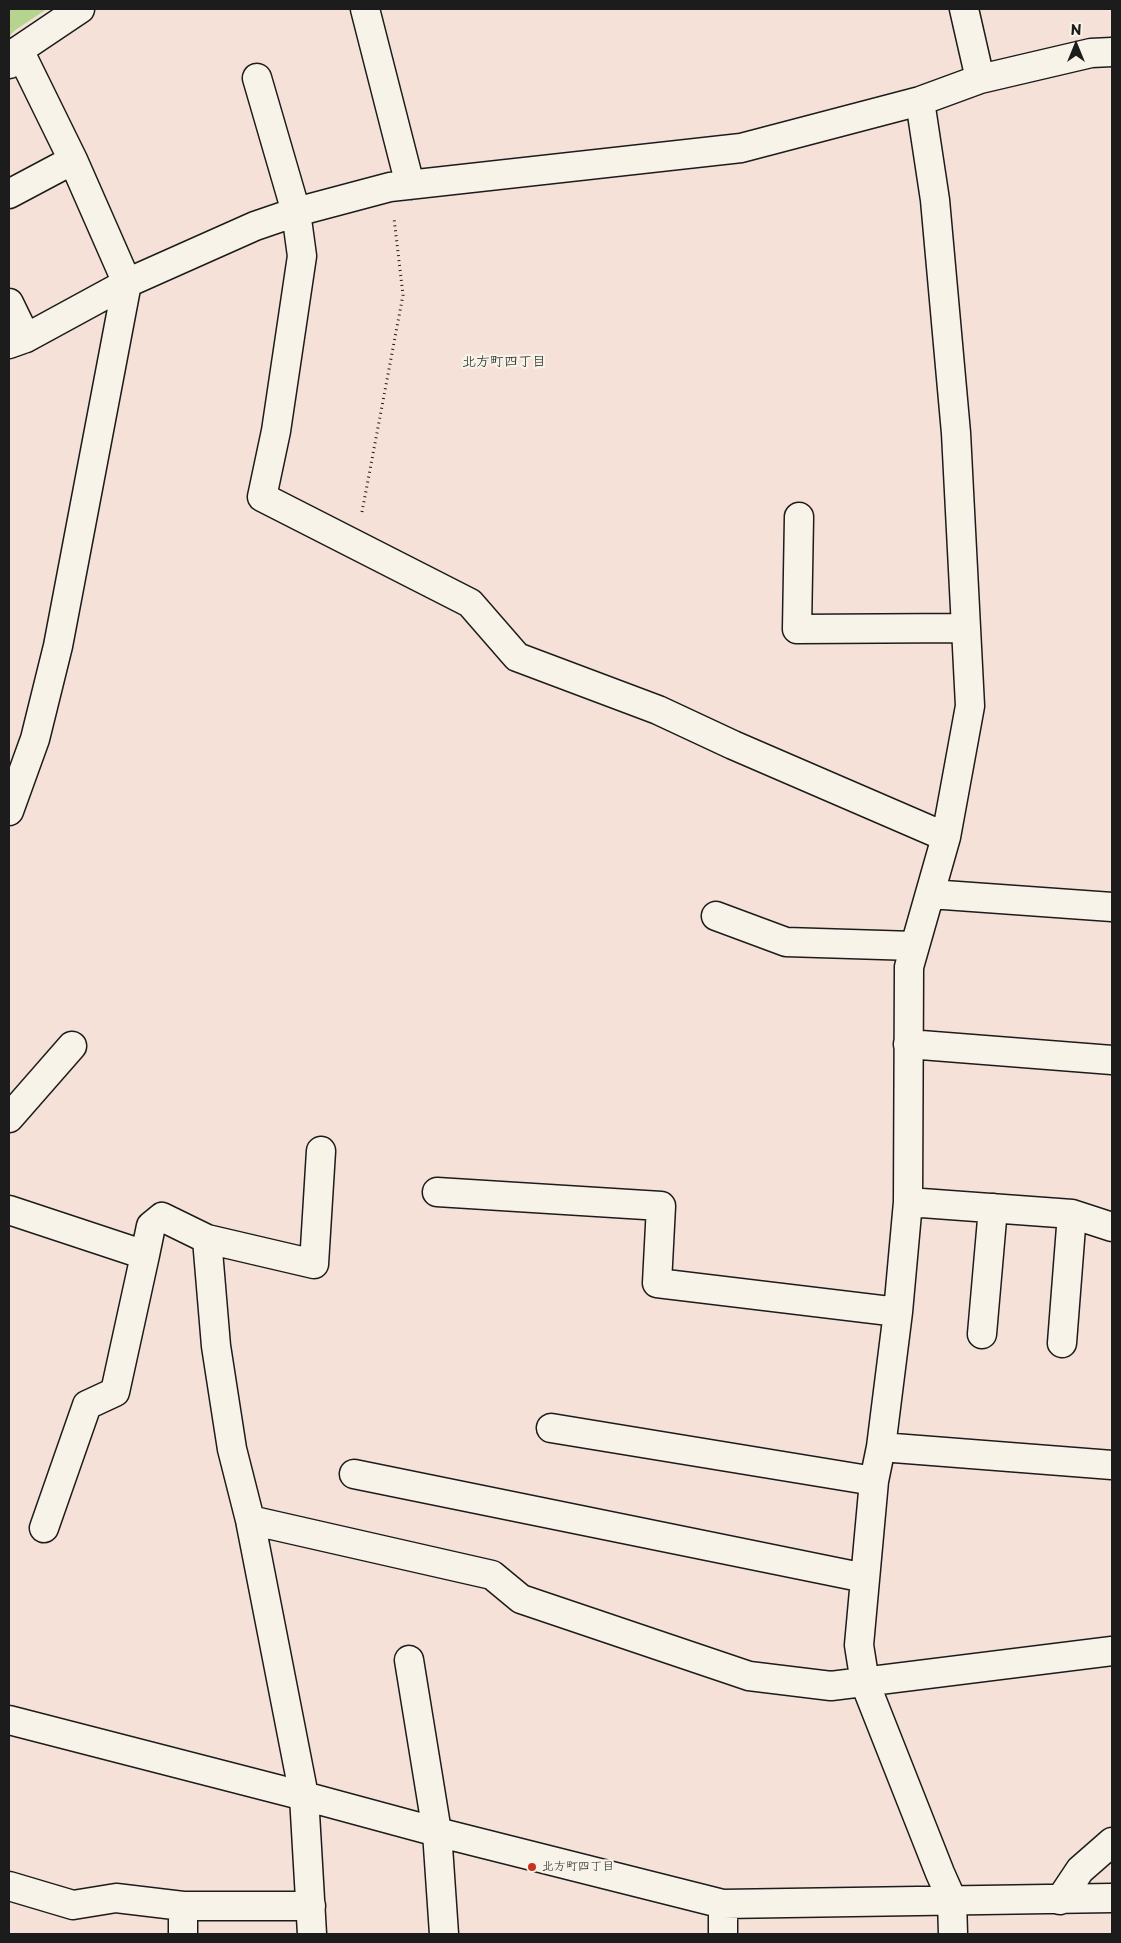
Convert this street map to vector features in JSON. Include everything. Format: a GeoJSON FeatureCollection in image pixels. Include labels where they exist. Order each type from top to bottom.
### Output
{"type":"FeatureCollection","features":[{"type":"Feature","properties":{"kind":"street"},"geometry":{"type":"LineString","coordinates":[[9,810],[35,739],[58,646],[127,283],[73,160],[14,57],[80,9]]}},
{"type":"Feature","properties":{"kind":"street"},"geometry":{"type":"LineString","coordinates":[[365,9],[400,186]]}},
{"type":"Feature","properties":{"kind":"street"},"geometry":{"type":"LineString","coordinates":[[964,9],[980,79]]}},
{"type":"Feature","properties":{"kind":"street"},"geometry":{"type":"LineString","coordinates":[[9,303],[17,341],[127,283],[255,226],[296,212],[400,186],[741,148],[920,101],[980,79],[1090,52],[1112,52]]}},
{"type":"Feature","properties":{"kind":"street"},"geometry":{"type":"LineString","coordinates":[[257,78],[296,212],[302,256],[276,431],[262,497],[470,604],[517,657],[658,710],[732,745],[946,837]]}},
{"type":"Feature","properties":{"kind":"street"},"geometry":{"type":"LineString","coordinates":[[920,101],[934,200],[956,433],[970,706],[946,837],[908,966],[908,1202],[898,1312],[881,1447],[874,1481],[859,1645],[865,1682],[952,1900],[953,1934]]}},
{"type":"Feature","properties":{"kind":"street"},"geometry":{"type":"LineString","coordinates":[[9,194],[73,160]]}},
{"type":"Feature","properties":{"kind":"street"},"geometry":{"type":"LineString","coordinates":[[799,517],[797,629],[966,628]]}},
{"type":"Feature","properties":{"kind":"street"},"geometry":{"type":"LineString","coordinates":[[930,894],[1112,906]]}},
{"type":"Feature","properties":{"kind":"street"},"geometry":{"type":"LineString","coordinates":[[716,916],[786,942],[914,946]]}},
{"type":"Feature","properties":{"kind":"street"},"geometry":{"type":"LineString","coordinates":[[908,1044],[1112,1060]]}},
{"type":"Feature","properties":{"kind":"street"},"geometry":{"type":"LineString","coordinates":[[9,1118],[72,1046]]}},
{"type":"Feature","properties":{"kind":"street"},"geometry":{"type":"LineString","coordinates":[[44,1528],[87,1404],[114,1392],[152,1226],[162,1217],[207,1239],[314,1264],[321,1151]]}},
{"type":"Feature","properties":{"kind":"street"},"geometry":{"type":"LineString","coordinates":[[437,1192],[661,1206],[657,1282],[898,1312]]}},
{"type":"Feature","properties":{"kind":"street"},"geometry":{"type":"LineString","coordinates":[[908,1202],[1072,1214],[1112,1227]]}},
{"type":"Feature","properties":{"kind":"street"},"geometry":{"type":"LineString","coordinates":[[982,1334],[993,1208]]}},
{"type":"Feature","properties":{"kind":"street"},"geometry":{"type":"LineString","coordinates":[[9,1210],[145,1255]]}},
{"type":"Feature","properties":{"kind":"street"},"geometry":{"type":"LineString","coordinates":[[1062,1343],[1072,1214]]}},
{"type":"Feature","properties":{"kind":"street"},"geometry":{"type":"LineString","coordinates":[[207,1239],[216,1346],[232,1449],[250,1520],[304,1796],[312,1934]]}},
{"type":"Feature","properties":{"kind":"street"},"geometry":{"type":"LineString","coordinates":[[550,1428],[874,1481]]}},
{"type":"Feature","properties":{"kind":"street"},"geometry":{"type":"LineString","coordinates":[[881,1447],[1112,1465]]}},
{"type":"Feature","properties":{"kind":"street"},"geometry":{"type":"LineString","coordinates":[[354,1474],[865,1578]]}},
{"type":"Feature","properties":{"kind":"street"},"geometry":{"type":"LineString","coordinates":[[250,1520],[492,1574],[521,1599],[749,1676],[832,1686],[1112,1651]]}},
{"type":"Feature","properties":{"kind":"street"},"geometry":{"type":"LineString","coordinates":[[409,1660],[437,1832],[444,1934]]}},
{"type":"Feature","properties":{"kind":"street"},"geometry":{"type":"LineString","coordinates":[[9,1720],[437,1832],[723,1904],[1112,1898]]}},
{"type":"Feature","properties":{"kind":"street"},"geometry":{"type":"LineString","coordinates":[[1060,1900],[1080,1870],[1112,1842]]}},
{"type":"Feature","properties":{"kind":"street"},"geometry":{"type":"LineString","coordinates":[[9,1886],[72,1905],[116,1898],[183,1906],[311,1906]]}},
{"type":"Feature","properties":{"kind":"street"},"geometry":{"type":"LineString","coordinates":[[723,1904],[723,1934]]}},
{"type":"Feature","properties":{"kind":"street"},"geometry":{"type":"LineString","coordinates":[[183,1906],[183,1934]]}},
{"type":"Feature","properties":{"kind":"path"},"geometry":{"type":"LineString","coordinates":[[356,546],[403,295],[400,186]]}},
{"type":"Feature","properties":{"kind":"green space"},"geometry":{"type":"Polygon","coordinates":[[[9,9],[47,9],[14,31],[9,37],[9,9]]]}},
{"type":"Feature","properties":{"kind":"place","name":"北方町四丁目"},"geometry":{"type":"Point","coordinates":[532,1867]}},
{"type":"Feature","properties":{"kind":"district","name":"北方町四丁目"},"geometry":{"type":"Point","coordinates":[504,362]}}]}
